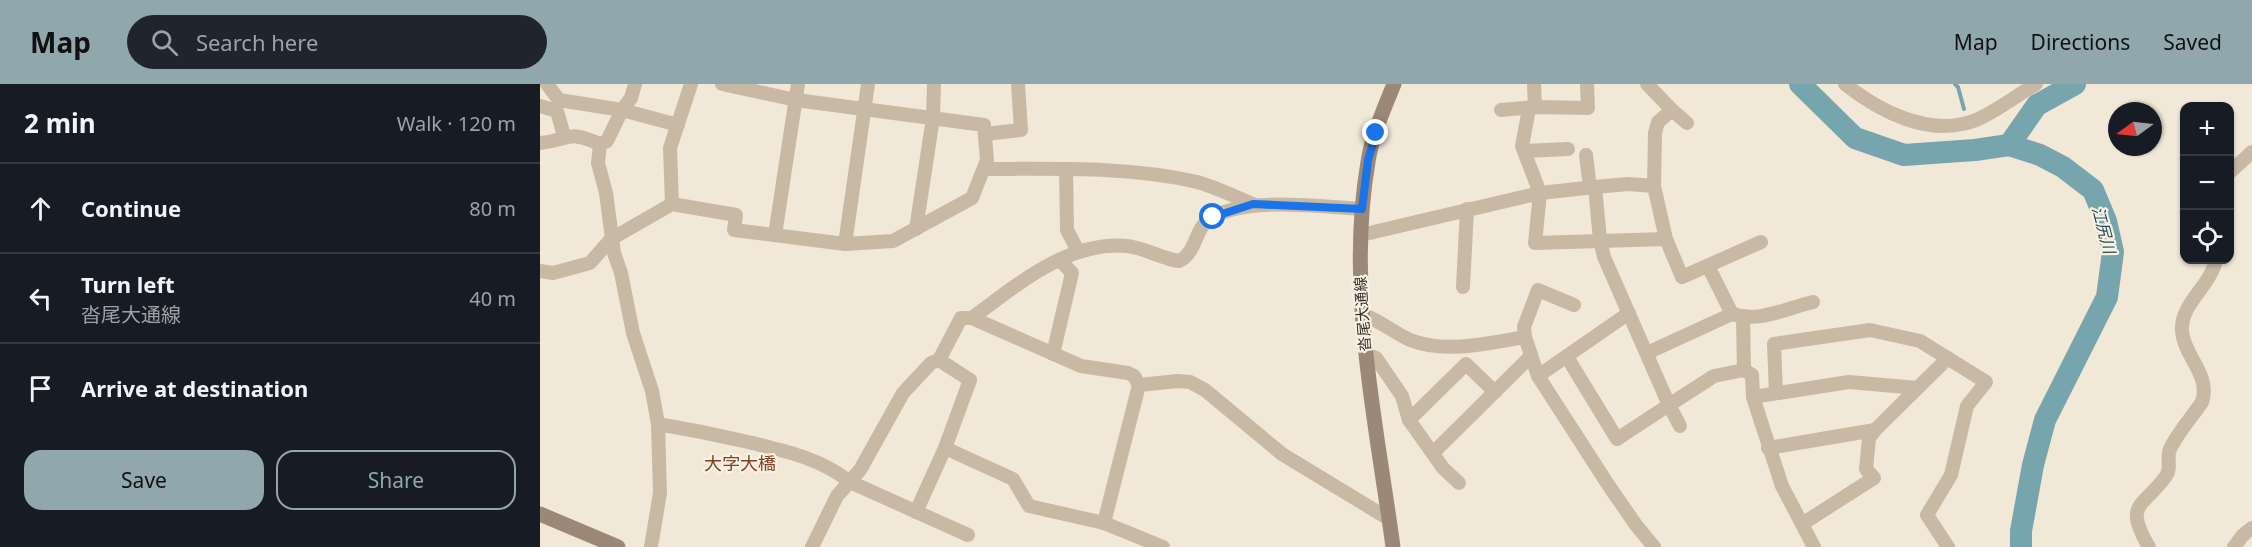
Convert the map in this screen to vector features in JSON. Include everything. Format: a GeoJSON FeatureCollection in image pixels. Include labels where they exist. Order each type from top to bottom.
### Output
{"type":"FeatureCollection","features":[{"type":"Feature","properties":{"kind":"main road","name":"沓尾大通線"},"geometry":{"type":"LineString","coordinates":[[1393,547],[1361,314],[1361,235],[1368,160],[1394,84]]}},
{"type":"Feature","properties":{"kind":"main road"},"geometry":{"type":"LineString","coordinates":[[540,514],[618,547]]}},
{"type":"Feature","properties":{"kind":"street"},"geometry":{"type":"LineString","coordinates":[[547,84],[558,106],[564,136]]}},
{"type":"Feature","properties":{"kind":"street"},"geometry":{"type":"LineString","coordinates":[[540,143],[564,136],[581,136],[600,144],[607,141],[622,110],[631,98],[635,84]]}},
{"type":"Feature","properties":{"kind":"street"},"geometry":{"type":"LineString","coordinates":[[672,204],[670,148],[691,84]]}},
{"type":"Feature","properties":{"kind":"street"},"geometry":{"type":"LineString","coordinates":[[540,272],[554,273],[590,264],[611,239],[672,204],[736,214],[734,230],[845,244],[893,241],[972,198],[987,160],[984,125],[796,100],[726,84]]}},
{"type":"Feature","properties":{"kind":"street"},"geometry":{"type":"LineString","coordinates":[[775,235],[798,84]]}},
{"type":"Feature","properties":{"kind":"street"},"geometry":{"type":"LineString","coordinates":[[845,244],[868,84]]}},
{"type":"Feature","properties":{"kind":"street"},"geometry":{"type":"LineString","coordinates":[[916,229],[933,118],[934,84]]}},
{"type":"Feature","properties":{"kind":"street"},"geometry":{"type":"LineString","coordinates":[[985,134],[1021,130],[1018,84]]}},
{"type":"Feature","properties":{"kind":"street"},"geometry":{"type":"LineString","coordinates":[[1534,84],[1532,108],[1522,146],[1540,193],[1535,243],[1666,239]]}},
{"type":"Feature","properties":{"kind":"street"},"geometry":{"type":"LineString","coordinates":[[1501,110],[1588,108],[1587,84]]}},
{"type":"Feature","properties":{"kind":"street"},"geometry":{"type":"LineString","coordinates":[[1647,84],[1687,123]]}},
{"type":"Feature","properties":{"kind":"street"},"geometry":{"type":"LineString","coordinates":[[1845,84],[1880,107],[1899,116],[1944,126],[1977,120],[2036,84]]}},
{"type":"Feature","properties":{"kind":"street"},"geometry":{"type":"LineString","coordinates":[[540,106],[622,110],[678,125]]}},
{"type":"Feature","properties":{"kind":"street"},"geometry":{"type":"LineString","coordinates":[[1672,110],[1658,122],[1655,133],[1654,186],[1666,239],[1682,278],[1761,242]]}},
{"type":"Feature","properties":{"kind":"street"},"geometry":{"type":"LineString","coordinates":[[600,144],[598,163],[606,193],[611,239],[621,273],[633,333],[652,391],[658,424],[660,493],[651,547]]}},
{"type":"Feature","properties":{"kind":"street"},"geometry":{"type":"LineString","coordinates":[[1524,151],[1568,149]]}},
{"type":"Feature","properties":{"kind":"street"},"geometry":{"type":"LineString","coordinates":[[2234,168],[2252,152]]}},
{"type":"Feature","properties":{"kind":"street"},"geometry":{"type":"LineString","coordinates":[[1586,155],[1604,257],[1680,426]]}},
{"type":"Feature","properties":{"kind":"street"},"geometry":{"type":"LineString","coordinates":[[984,169],[1066,169],[1150,175],[1198,183],[1253,204],[1362,209]]}},
{"type":"Feature","properties":{"kind":"street"},"geometry":{"type":"LineString","coordinates":[[1066,169],[1067,230],[1078,251]]}},
{"type":"Feature","properties":{"kind":"street"},"geometry":{"type":"LineString","coordinates":[[1361,235],[1540,193],[1628,184],[1654,186]]}},
{"type":"Feature","properties":{"kind":"street"},"geometry":{"type":"LineString","coordinates":[[972,318],[1013,288],[1078,251],[1103,246],[1125,246],[1139,248],[1179,261],[1186,258],[1203,224],[1213,217],[1253,204]]}},
{"type":"Feature","properties":{"kind":"street"},"geometry":{"type":"LineString","coordinates":[[1462,287],[1467,209]]}},
{"type":"Feature","properties":{"kind":"street"},"geometry":{"type":"LineString","coordinates":[[1053,354],[1072,273],[1060,260]]}},
{"type":"Feature","properties":{"kind":"street"},"geometry":{"type":"LineString","coordinates":[[2149,547],[2139,531],[2136,520],[2137,509],[2167,475],[2169,452],[2202,402],[2205,392],[2204,382],[2182,333],[2182,323],[2185,312],[2209,280],[2215,264]]}},
{"type":"Feature","properties":{"kind":"street"},"geometry":{"type":"LineString","coordinates":[[1708,266],[1737,315],[1744,370]]}},
{"type":"Feature","properties":{"kind":"street"},"geometry":{"type":"LineString","coordinates":[[1574,304],[1538,290],[1524,327],[1531,357],[1538,376],[1609,486],[1654,547]]}},
{"type":"Feature","properties":{"kind":"street"},"geometry":{"type":"LineString","coordinates":[[1647,353],[1737,315],[1766,315],[1814,302]]}},
{"type":"Feature","properties":{"kind":"street"},"geometry":{"type":"LineString","coordinates":[[1538,376],[1629,313]]}},
{"type":"Feature","properties":{"kind":"street"},"geometry":{"type":"LineString","coordinates":[[1361,314],[1412,340],[1437,345],[1490,343],[1526,337]]}},
{"type":"Feature","properties":{"kind":"street"},"geometry":{"type":"LineString","coordinates":[[812,547],[837,496],[860,470],[903,393],[931,363],[939,360],[961,318],[972,318],[1081,366],[1128,373],[1134,376],[1139,385],[1104,523]]}},
{"type":"Feature","properties":{"kind":"street"},"geometry":{"type":"LineString","coordinates":[[1776,393],[1774,344],[1870,330],[1920,341],[1986,382],[1967,406],[1951,475],[1927,515],[1948,547]]}},
{"type":"Feature","properties":{"kind":"street"},"geometry":{"type":"LineString","coordinates":[[1366,354],[1376,358],[1402,396],[1409,420],[1434,452],[1443,468],[1459,483]]}},
{"type":"Feature","properties":{"kind":"street"},"geometry":{"type":"LineString","coordinates":[[1434,452],[1531,357]]}},
{"type":"Feature","properties":{"kind":"street"},"geometry":{"type":"LineString","coordinates":[[1567,357],[1617,439],[1714,376],[1744,370],[1752,375],[1753,396],[1768,448],[1782,486],[1814,547]]}},
{"type":"Feature","properties":{"kind":"street"},"geometry":{"type":"LineString","coordinates":[[1802,524],[1874,478],[1866,469],[1869,438],[1948,358]]}},
{"type":"Feature","properties":{"kind":"street"},"geometry":{"type":"LineString","coordinates":[[916,512],[945,448],[970,380],[939,360]]}},
{"type":"Feature","properties":{"kind":"street"},"geometry":{"type":"LineString","coordinates":[[1409,420],[1466,364],[1495,392]]}},
{"type":"Feature","properties":{"kind":"street"},"geometry":{"type":"LineString","coordinates":[[1139,385],[1178,381],[1190,382],[1205,390],[1282,454],[1389,519]]}},
{"type":"Feature","properties":{"kind":"street"},"geometry":{"type":"LineString","coordinates":[[1753,396],[1849,382],[1917,388]]}},
{"type":"Feature","properties":{"kind":"street"},"geometry":{"type":"LineString","coordinates":[[658,424],[800,454],[834,469],[850,482],[968,535]]}},
{"type":"Feature","properties":{"kind":"street"},"geometry":{"type":"LineString","coordinates":[[1768,448],[1875,430]]}},
{"type":"Feature","properties":{"kind":"street"},"geometry":{"type":"LineString","coordinates":[[945,448],[1013,478],[1029,506],[1104,523],[1163,547]]}},
{"type":"Feature","properties":{"kind":"street"},"geometry":{"type":"LineString","coordinates":[[2234,547],[2242,535],[2252,528]]}},
{"type":"Feature","properties":{"kind":"waterway","name":"江尻川"},"geometry":{"type":"LineString","coordinates":[[1800,84],[1855,138],[1904,155],[2009,145],[2040,155],[2063,167],[2093,190],[2106,221],[2113,252],[2107,297],[2045,420],[2033,465],[2021,531],[2021,547]]}},
{"type":"Feature","properties":{"kind":"waterway"},"geometry":{"type":"LineString","coordinates":[[1955,84],[1958,87],[1964,109]]}},
{"type":"Feature","properties":{"kind":"waterway"},"geometry":{"type":"LineString","coordinates":[[2009,145],[2037,105],[2075,84]]}},
{"type":"Feature","properties":{"kind":"district","name":"大字大橋"},"geometry":{"type":"Point","coordinates":[740,464]}},
{"type":"Feature","properties":{"kind":"route"},"geometry":{"type":"LineString","coordinates":[[1213,217],[1253,204],[1362,209],[1368,160],[1376,133]]}}]}
